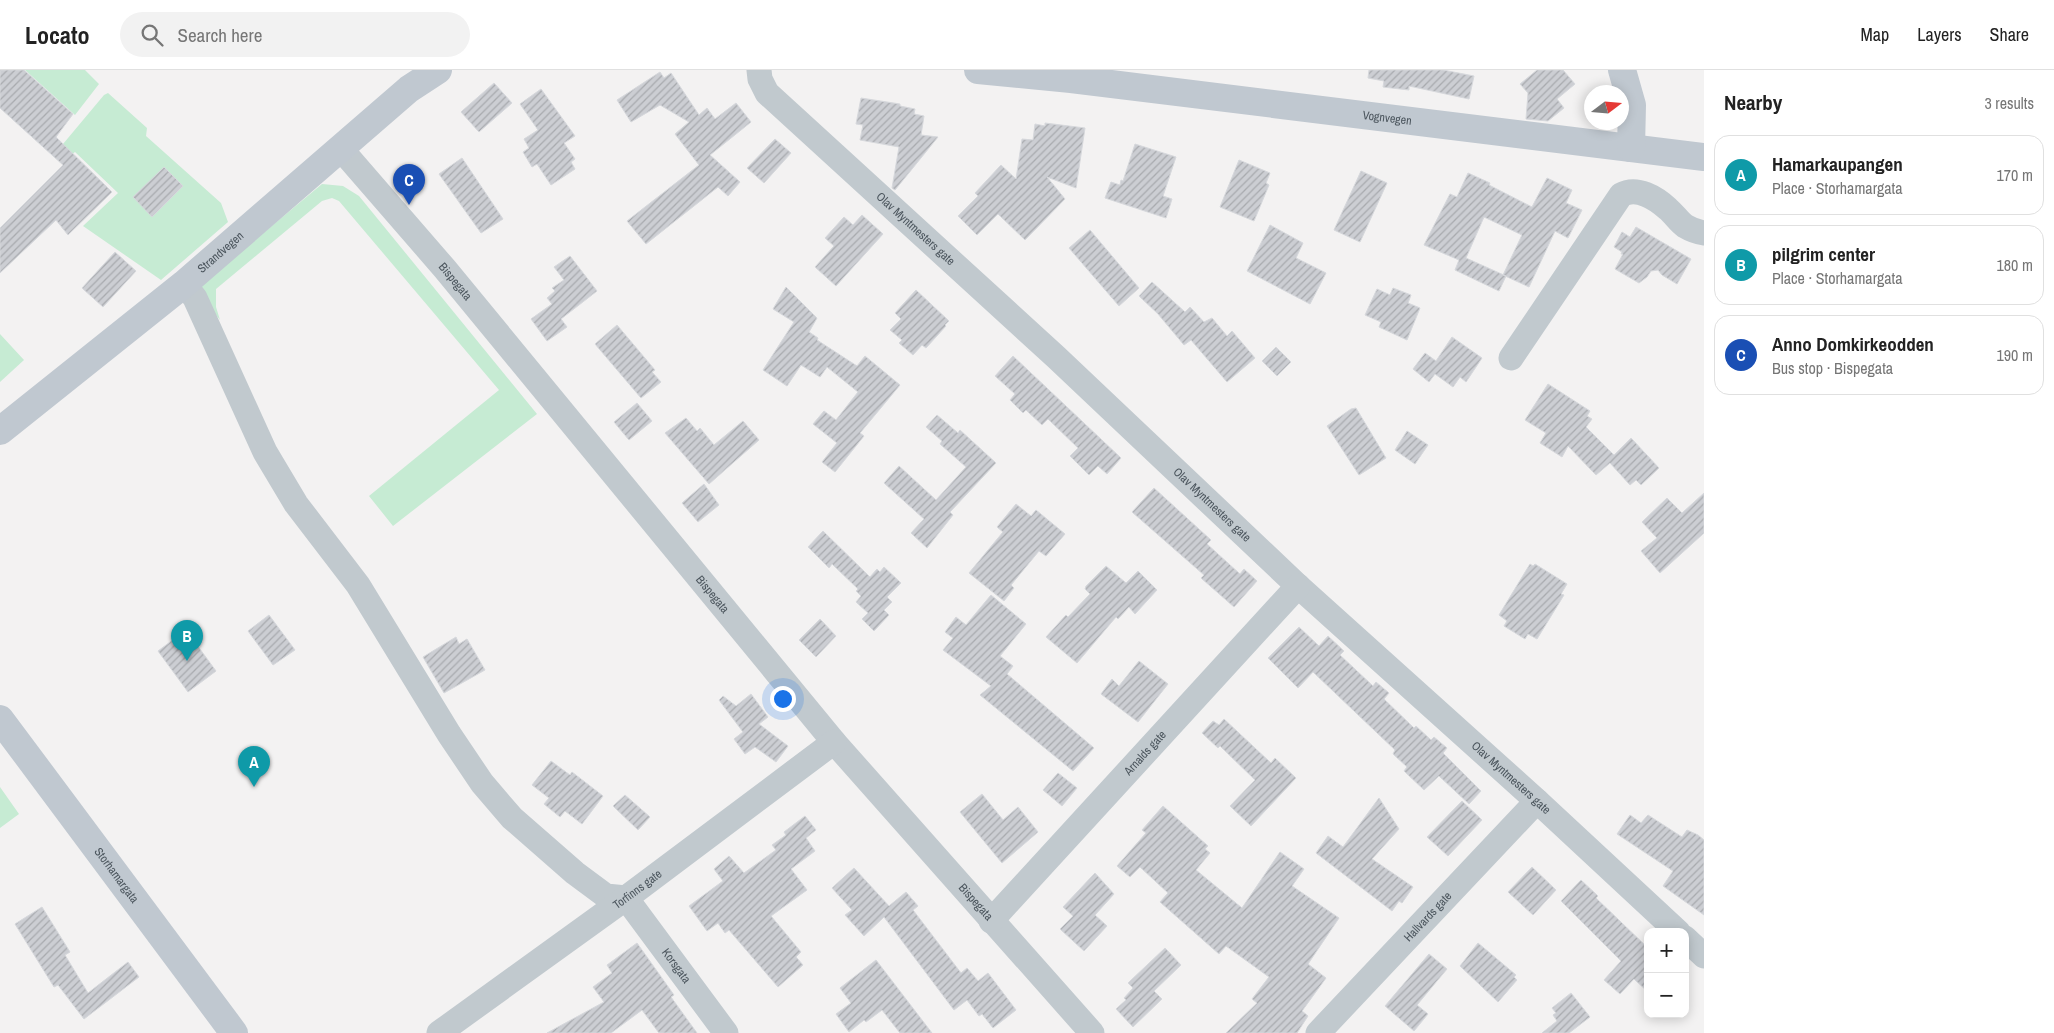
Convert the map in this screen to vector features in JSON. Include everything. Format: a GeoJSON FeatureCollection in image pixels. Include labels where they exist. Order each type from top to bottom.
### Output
{"type":"FeatureCollection","features":[{"type":"Feature","properties":{"kind":"main road","name":"Strandvegen"},"geometry":{"type":"LineString","coordinates":[[0,431],[184,284],[409,89],[438,70]]}},
{"type":"Feature","properties":{"kind":"main road"},"geometry":{"type":"LineString","coordinates":[[978,70],[1072,74]]}},
{"type":"Feature","properties":{"kind":"main road"},"geometry":{"type":"LineString","coordinates":[[1622,70],[1632,105],[1632,148]]}},
{"type":"Feature","properties":{"kind":"main road","name":"Vognvegen"},"geometry":{"type":"LineString","coordinates":[[1072,74],[1704,157]]}},
{"type":"Feature","properties":{"kind":"main road","name":"Storhamargata"},"geometry":{"type":"LineString","coordinates":[[0,719],[234,1033]]}},
{"type":"Feature","properties":{"kind":"street","name":"Olav Myntmesters gate"},"geometry":{"type":"LineString","coordinates":[[759,70],[760,79],[767,93],[1056,357],[1298,586],[1537,801],[1674,928]]}},
{"type":"Feature","properties":{"kind":"street","name":"Bispegata"},"geometry":{"type":"LineString","coordinates":[[341,149],[445,269],[834,742],[990,921],[1092,1033]]}},
{"type":"Feature","properties":{"kind":"street"},"geometry":{"type":"LineString","coordinates":[[1511,358],[1621,195],[1631,191],[1639,192],[1668,208],[1684,226],[1704,233]]}},
{"type":"Feature","properties":{"kind":"street"},"geometry":{"type":"LineString","coordinates":[[184,284],[195,298],[265,452],[296,504],[358,585],[449,734],[482,783],[512,818],[569,868],[606,896],[626,898]]}},
{"type":"Feature","properties":{"kind":"street","name":"Arnalds gate"},"geometry":{"type":"LineString","coordinates":[[990,921],[1298,586]]}},
{"type":"Feature","properties":{"kind":"street","name":"Torfinns gate"},"geometry":{"type":"LineString","coordinates":[[439,1033],[626,898],[834,742]]}},
{"type":"Feature","properties":{"kind":"street","name":"Hallvards gate"},"geometry":{"type":"LineString","coordinates":[[1318,1033],[1537,801]]}},
{"type":"Feature","properties":{"kind":"street","name":"Korsgata"},"geometry":{"type":"LineString","coordinates":[[626,898],[726,1033]]}},
{"type":"Feature","properties":{"kind":"street"},"geometry":{"type":"LineString","coordinates":[[1689,942],[1704,956]]}},
{"type":"Feature","properties":{"kind":"green space"},"geometry":{"type":"Polygon","coordinates":[[[25,70],[85,70],[99,84],[75,115],[25,70]]]}},
{"type":"Feature","properties":{"kind":"green space"},"geometry":{"type":"Polygon","coordinates":[[[108,93],[147,128],[146,136],[221,203],[228,222],[161,280],[83,226],[118,193],[75,152],[70,156],[63,144],[104,95],[108,93]]]}},
{"type":"Feature","properties":{"kind":"green space"},"geometry":{"type":"Polygon","coordinates":[[[322,184],[343,186],[359,196],[537,414],[393,526],[369,496],[499,390],[339,201],[332,198],[322,201],[216,289],[216,307],[220,320],[195,290],[322,184]]]}},
{"type":"Feature","properties":{"kind":"green space"},"geometry":{"type":"Polygon","coordinates":[[[0,334],[24,360],[0,382],[0,334]]]}},
{"type":"Feature","properties":{"kind":"green space"},"geometry":{"type":"Polygon","coordinates":[[[0,787],[19,814],[0,828],[0,787]]]}},
{"type":"Feature","properties":{"kind":"building"},"geometry":{"type":"Polygon","coordinates":[[[0,70],[24,70],[73,114],[56,137],[112,192],[68,235],[56,220],[0,273],[0,228],[63,165],[0,108],[0,70]]]}},
{"type":"Feature","properties":{"kind":"building"},"geometry":{"type":"Polygon","coordinates":[[[1369,70],[1443,70],[1474,76],[1469,99],[1409,86],[1409,90],[1383,87],[1384,81],[1368,78],[1369,70]]]}},
{"type":"Feature","properties":{"kind":"building"},"geometry":{"type":"Polygon","coordinates":[[[1537,70],[1563,70],[1575,84],[1557,99],[1564,108],[1548,121],[1526,119],[1528,93],[1520,84],[1537,70]]]}},
{"type":"Feature","properties":{"kind":"building"},"geometry":{"type":"Polygon","coordinates":[[[660,72],[664,78],[671,73],[699,115],[707,108],[715,119],[736,103],[751,122],[710,155],[740,182],[728,196],[718,187],[646,244],[627,221],[699,165],[675,134],[689,122],[660,105],[631,122],[617,100],[660,72]]]}},
{"type":"Feature","properties":{"kind":"building"},"geometry":{"type":"Polygon","coordinates":[[[494,83],[512,103],[479,132],[461,112],[494,83]]]}},
{"type":"Feature","properties":{"kind":"building"},"geometry":{"type":"Polygon","coordinates":[[[541,89],[575,136],[564,143],[575,159],[571,162],[575,169],[551,185],[537,164],[532,167],[523,152],[529,148],[524,139],[538,130],[520,104],[541,89]]]}},
{"type":"Feature","properties":{"kind":"building"},"geometry":{"type":"Polygon","coordinates":[[[861,98],[900,104],[900,106],[915,109],[914,114],[924,116],[921,135],[938,137],[895,190],[892,188],[899,147],[860,140],[863,125],[856,124],[861,98]]]}},
{"type":"Feature","properties":{"kind":"building"},"geometry":{"type":"Polygon","coordinates":[[[1045,123],[1085,128],[1076,188],[1047,177],[1065,199],[1025,240],[998,214],[977,235],[958,216],[978,196],[975,193],[1001,165],[1016,179],[1022,139],[1033,140],[1035,124],[1045,126],[1045,123]]]}},
{"type":"Feature","properties":{"kind":"building"},"geometry":{"type":"Polygon","coordinates":[[[775,139],[791,153],[764,183],[747,168],[775,139]]]}},
{"type":"Feature","properties":{"kind":"building"},"geometry":{"type":"Polygon","coordinates":[[[1135,144],[1176,157],[1163,196],[1172,199],[1166,218],[1105,198],[1111,182],[1120,185],[1121,180],[1123,181],[1135,144]]]}},
{"type":"Feature","properties":{"kind":"building"},"geometry":{"type":"Polygon","coordinates":[[[462,158],[503,219],[481,233],[439,174],[462,158]]]}},
{"type":"Feature","properties":{"kind":"building"},"geometry":{"type":"Polygon","coordinates":[[[1239,160],[1270,173],[1266,183],[1269,185],[1254,221],[1220,207],[1239,160]]]}},
{"type":"Feature","properties":{"kind":"building"},"geometry":{"type":"Polygon","coordinates":[[[164,167],[183,186],[152,217],[133,197],[164,167]]]}},
{"type":"Feature","properties":{"kind":"building"},"geometry":{"type":"Polygon","coordinates":[[[1361,171],[1387,183],[1360,242],[1334,230],[1361,171]]]}},
{"type":"Feature","properties":{"kind":"building"},"geometry":{"type":"Polygon","coordinates":[[[1468,173],[1532,207],[1547,178],[1572,190],[1566,203],[1582,210],[1568,238],[1555,231],[1529,287],[1506,276],[1499,291],[1455,270],[1459,260],[1424,245],[1450,194],[1457,197],[1468,173]],[[1484,217],[1466,258],[1503,275],[1522,235],[1484,217]]]}},
{"type":"Feature","properties":{"kind":"building"},"geometry":{"type":"Polygon","coordinates":[[[862,215],[883,234],[836,286],[815,267],[834,246],[825,238],[844,217],[853,225],[862,215]]]}},
{"type":"Feature","properties":{"kind":"building"},"geometry":{"type":"Polygon","coordinates":[[[1270,225],[1303,243],[1296,258],[1326,273],[1310,304],[1247,271],[1270,225]]]}},
{"type":"Feature","properties":{"kind":"building"},"geometry":{"type":"Polygon","coordinates":[[[1636,227],[1691,259],[1677,284],[1662,275],[1658,270],[1651,271],[1639,283],[1615,269],[1623,254],[1614,247],[1622,232],[1630,237],[1636,227]]]}},
{"type":"Feature","properties":{"kind":"building"},"geometry":{"type":"Polygon","coordinates":[[[1090,230],[1139,288],[1119,306],[1069,248],[1090,230]]]}},
{"type":"Feature","properties":{"kind":"building"},"geometry":{"type":"Polygon","coordinates":[[[115,252],[136,271],[103,307],[82,288],[115,252]]]}},
{"type":"Feature","properties":{"kind":"building"},"geometry":{"type":"Polygon","coordinates":[[[570,256],[597,291],[561,319],[567,327],[547,341],[531,319],[552,304],[547,298],[555,291],[552,288],[564,280],[554,267],[570,256]]]}},
{"type":"Feature","properties":{"kind":"building"},"geometry":{"type":"Polygon","coordinates":[[[1152,282],[1185,312],[1190,307],[1204,322],[1212,318],[1227,336],[1232,331],[1255,358],[1227,382],[1191,340],[1184,345],[1158,314],[1139,296],[1152,282]]]}},
{"type":"Feature","properties":{"kind":"building"},"geometry":{"type":"Polygon","coordinates":[[[786,287],[817,318],[809,332],[818,338],[817,340],[857,366],[865,356],[900,385],[860,433],[864,436],[835,472],[822,462],[837,443],[813,424],[824,411],[836,420],[858,392],[827,367],[820,377],[801,365],[787,386],[763,370],[794,322],[773,309],[786,287]]]}},
{"type":"Feature","properties":{"kind":"building"},"geometry":{"type":"Polygon","coordinates":[[[1393,288],[1411,295],[1408,303],[1420,308],[1407,340],[1379,327],[1381,322],[1365,315],[1377,289],[1390,295],[1393,288]]]}},
{"type":"Feature","properties":{"kind":"building"},"geometry":{"type":"Polygon","coordinates":[[[916,290],[949,321],[926,348],[922,345],[913,355],[899,343],[902,340],[890,330],[901,319],[895,313],[916,290]]]}},
{"type":"Feature","properties":{"kind":"building"},"geometry":{"type":"Polygon","coordinates":[[[617,325],[655,370],[652,372],[661,382],[641,398],[595,344],[617,325]]]}},
{"type":"Feature","properties":{"kind":"building"},"geometry":{"type":"Polygon","coordinates":[[[1452,337],[1482,358],[1466,382],[1460,377],[1453,387],[1435,374],[1429,382],[1413,369],[1425,353],[1436,361],[1452,337]]]}},
{"type":"Feature","properties":{"kind":"building"},"geometry":{"type":"Polygon","coordinates":[[[1276,347],[1291,362],[1277,376],[1262,361],[1276,347]]]}},
{"type":"Feature","properties":{"kind":"building"},"geometry":{"type":"Polygon","coordinates":[[[1013,356],[1121,458],[1107,474],[1098,466],[1089,475],[1070,456],[1078,448],[1048,419],[1042,425],[1026,410],[1023,413],[1010,400],[1015,394],[995,376],[1013,356]]]}},
{"type":"Feature","properties":{"kind":"building"},"geometry":{"type":"Polygon","coordinates":[[[1548,384],[1590,411],[1587,416],[1592,419],[1586,427],[1614,455],[1631,438],[1659,468],[1641,485],[1636,480],[1630,485],[1610,463],[1596,475],[1568,446],[1562,457],[1540,443],[1546,433],[1525,420],[1548,384]]]}},
{"type":"Feature","properties":{"kind":"building"},"geometry":{"type":"Polygon","coordinates":[[[637,403],[652,421],[629,440],[614,422],[637,403]]]}},
{"type":"Feature","properties":{"kind":"building"},"geometry":{"type":"Polygon","coordinates":[[[1356,408],[1386,458],[1359,475],[1327,426],[1351,409],[1356,408]]]}},
{"type":"Feature","properties":{"kind":"building"},"geometry":{"type":"Polygon","coordinates":[[[937,415],[958,433],[960,430],[996,463],[950,512],[953,515],[927,548],[911,533],[924,519],[884,483],[899,466],[936,500],[966,467],[940,444],[942,441],[926,427],[937,415]]]}},
{"type":"Feature","properties":{"kind":"building"},"geometry":{"type":"Polygon","coordinates":[[[686,418],[697,431],[700,428],[714,445],[743,421],[759,440],[709,484],[665,433],[686,418]]]}},
{"type":"Feature","properties":{"kind":"building"},"geometry":{"type":"Polygon","coordinates":[[[1407,431],[1428,445],[1415,464],[1395,450],[1407,431]]]}},
{"type":"Feature","properties":{"kind":"building"},"geometry":{"type":"Polygon","coordinates":[[[704,484],[719,505],[698,522],[682,503],[704,484]]]}},
{"type":"Feature","properties":{"kind":"building"},"geometry":{"type":"Polygon","coordinates":[[[1154,488],[1211,540],[1207,544],[1240,574],[1244,569],[1257,581],[1234,607],[1201,578],[1204,575],[1132,512],[1154,488]]]}},
{"type":"Feature","properties":{"kind":"building"},"geometry":{"type":"Polygon","coordinates":[[[1704,493],[1704,533],[1660,573],[1641,551],[1657,538],[1642,522],[1667,498],[1682,513],[1704,493]]]}},
{"type":"Feature","properties":{"kind":"building"},"geometry":{"type":"Polygon","coordinates":[[[1016,504],[1031,516],[1036,510],[1065,534],[1046,556],[1039,551],[1011,585],[1014,588],[1004,601],[969,573],[1003,532],[997,527],[1016,504]]]}},
{"type":"Feature","properties":{"kind":"building"},"geometry":{"type":"Polygon","coordinates":[[[823,531],[870,577],[877,569],[880,572],[884,567],[901,583],[887,597],[892,602],[884,610],[889,615],[874,631],[862,619],[868,613],[856,602],[861,596],[856,591],[858,589],[832,564],[829,568],[808,547],[823,531]]]}},
{"type":"Feature","properties":{"kind":"building"},"geometry":{"type":"Polygon","coordinates":[[[1530,564],[1533,566],[1535,564],[1567,584],[1561,594],[1564,595],[1537,639],[1528,634],[1525,639],[1504,626],[1507,621],[1499,615],[1530,564]]]}},
{"type":"Feature","properties":{"kind":"building"},"geometry":{"type":"Polygon","coordinates":[[[1106,566],[1126,583],[1138,571],[1157,590],[1135,614],[1129,607],[1118,619],[1116,617],[1077,663],[1046,637],[1066,615],[1068,617],[1090,594],[1085,589],[1086,586],[1106,566]]]}},
{"type":"Feature","properties":{"kind":"building"},"geometry":{"type":"Polygon","coordinates":[[[991,595],[1026,624],[1000,656],[1013,666],[1007,674],[1094,748],[1073,771],[980,695],[991,686],[943,650],[953,638],[945,632],[956,617],[966,625],[991,595]]]}},
{"type":"Feature","properties":{"kind":"building"},"geometry":{"type":"Polygon","coordinates":[[[269,615],[295,650],[273,665],[248,631],[269,615]]]}},
{"type":"Feature","properties":{"kind":"building"},"geometry":{"type":"Polygon","coordinates":[[[820,619],[836,636],[816,657],[799,640],[820,619]]]}},
{"type":"Feature","properties":{"kind":"building"},"geometry":{"type":"Polygon","coordinates":[[[1299,627],[1319,646],[1328,636],[1344,651],[1340,655],[1373,686],[1376,682],[1389,693],[1384,699],[1414,728],[1416,726],[1431,740],[1434,737],[1447,748],[1443,753],[1481,791],[1469,804],[1439,776],[1424,790],[1404,771],[1407,767],[1393,754],[1395,750],[1313,672],[1298,688],[1268,658],[1299,627]]]}},
{"type":"Feature","properties":{"kind":"building"},"geometry":{"type":"Polygon","coordinates":[[[186,630],[216,671],[188,692],[158,651],[186,630]]]}},
{"type":"Feature","properties":{"kind":"building"},"geometry":{"type":"Polygon","coordinates":[[[456,637],[459,644],[467,639],[485,670],[444,693],[423,657],[456,637]]]}},
{"type":"Feature","properties":{"kind":"building"},"geometry":{"type":"Polygon","coordinates":[[[1139,661],[1168,684],[1138,722],[1101,694],[1112,679],[1119,686],[1139,661]]]}},
{"type":"Feature","properties":{"kind":"building"},"geometry":{"type":"Polygon","coordinates":[[[751,694],[768,717],[759,724],[788,746],[776,762],[755,747],[745,754],[734,739],[743,732],[719,700],[723,696],[736,706],[751,694]]]}},
{"type":"Feature","properties":{"kind":"building"},"geometry":{"type":"Polygon","coordinates":[[[1224,719],[1271,763],[1275,758],[1296,778],[1251,826],[1230,806],[1255,780],[1220,746],[1218,748],[1202,733],[1213,721],[1219,725],[1224,719]]]}},
{"type":"Feature","properties":{"kind":"building"},"geometry":{"type":"Polygon","coordinates":[[[551,761],[570,775],[572,772],[603,796],[582,824],[565,811],[560,817],[544,804],[549,798],[532,785],[551,761]]]}},
{"type":"Feature","properties":{"kind":"building"},"geometry":{"type":"Polygon","coordinates":[[[1058,773],[1077,788],[1062,806],[1043,790],[1058,773]]]}},
{"type":"Feature","properties":{"kind":"building"},"geometry":{"type":"Polygon","coordinates":[[[982,794],[1003,820],[1018,807],[1038,832],[1002,863],[960,812],[982,794]]]}},
{"type":"Feature","properties":{"kind":"building"},"geometry":{"type":"Polygon","coordinates":[[[625,795],[650,817],[638,830],[613,806],[625,795]]]}},
{"type":"Feature","properties":{"kind":"building"},"geometry":{"type":"Polygon","coordinates":[[[1379,798],[1399,829],[1372,859],[1413,887],[1402,903],[1399,901],[1392,911],[1316,853],[1328,836],[1343,847],[1379,798]]]}},
{"type":"Feature","properties":{"kind":"building"},"geometry":{"type":"Polygon","coordinates":[[[1462,801],[1482,820],[1448,856],[1427,837],[1462,801]]]}},
{"type":"Feature","properties":{"kind":"building"},"geometry":{"type":"Polygon","coordinates":[[[1163,806],[1208,846],[1205,849],[1210,853],[1196,870],[1242,908],[1280,852],[1304,869],[1292,886],[1339,918],[1308,964],[1326,978],[1302,1011],[1308,1016],[1297,1033],[1226,1033],[1257,1003],[1252,999],[1269,977],[1226,946],[1219,954],[1160,902],[1168,893],[1140,867],[1130,877],[1117,866],[1146,833],[1142,830],[1163,806]]]}},
{"type":"Feature","properties":{"kind":"building"},"geometry":{"type":"Polygon","coordinates":[[[1630,815],[1641,823],[1648,815],[1682,837],[1687,830],[1704,840],[1704,915],[1663,886],[1673,871],[1617,834],[1630,815]]]}},
{"type":"Feature","properties":{"kind":"building"},"geometry":{"type":"Polygon","coordinates":[[[805,816],[816,830],[806,838],[815,851],[791,869],[807,890],[771,916],[801,952],[796,957],[803,965],[778,987],[729,930],[725,933],[718,923],[707,931],[689,906],[723,881],[714,869],[729,856],[744,873],[776,850],[772,845],[786,835],[784,832],[805,816]]]}},
{"type":"Feature","properties":{"kind":"building"},"geometry":{"type":"Polygon","coordinates":[[[1532,867],[1556,890],[1533,915],[1508,892],[1532,867]]]}},
{"type":"Feature","properties":{"kind":"building"},"geometry":{"type":"Polygon","coordinates":[[[854,868],[889,906],[906,892],[918,906],[913,910],[961,973],[967,968],[978,981],[988,973],[1016,1010],[993,1028],[982,1014],[979,1016],[967,1000],[954,1010],[884,917],[864,936],[845,915],[852,910],[832,888],[854,868]]]}},
{"type":"Feature","properties":{"kind":"building"},"geometry":{"type":"Polygon","coordinates":[[[1095,873],[1114,894],[1095,915],[1107,926],[1084,951],[1060,929],[1073,916],[1063,907],[1095,873]]]}},
{"type":"Feature","properties":{"kind":"building"},"geometry":{"type":"Polygon","coordinates":[[[1581,880],[1598,896],[1596,898],[1644,944],[1644,988],[1634,979],[1620,994],[1604,980],[1621,961],[1561,901],[1581,880]]]}},
{"type":"Feature","properties":{"kind":"building"},"geometry":{"type":"Polygon","coordinates":[[[42,907],[70,952],[65,955],[88,993],[128,962],[139,977],[84,1019],[58,985],[54,987],[15,924],[42,907]]]}},
{"type":"Feature","properties":{"kind":"building"},"geometry":{"type":"Polygon","coordinates":[[[637,943],[674,995],[671,997],[697,1033],[659,1033],[642,1010],[611,1033],[547,1033],[604,1002],[593,987],[612,973],[607,965],[637,943]]]}},
{"type":"Feature","properties":{"kind":"building"},"geometry":{"type":"Polygon","coordinates":[[[1478,943],[1516,975],[1514,977],[1517,980],[1498,1002],[1460,966],[1478,943]]]}},
{"type":"Feature","properties":{"kind":"building"},"geometry":{"type":"Polygon","coordinates":[[[1165,948],[1181,965],[1154,991],[1162,999],[1133,1027],[1116,1009],[1126,1000],[1124,998],[1133,988],[1128,983],[1165,948]]]}},
{"type":"Feature","properties":{"kind":"building"},"geometry":{"type":"Polygon","coordinates":[[[1429,954],[1447,969],[1417,1005],[1428,1014],[1414,1031],[1385,1006],[1429,954]]]}},
{"type":"Feature","properties":{"kind":"building"},"geometry":{"type":"Polygon","coordinates":[[[876,960],[932,1033],[900,1033],[882,1010],[866,1022],[864,1020],[849,1032],[836,1014],[851,1003],[840,988],[876,960]]]}},
{"type":"Feature","properties":{"kind":"building"},"geometry":{"type":"Polygon","coordinates":[[[1571,993],[1590,1017],[1569,1033],[1542,1033],[1557,1021],[1553,1015],[1556,1013],[1552,1008],[1571,993]]]}},
{"type":"Feature","properties":{"kind":"place","name":"Anno Domkirkeodden"},"geometry":{"type":"Point","coordinates":[409,205]}},
{"type":"Feature","properties":{"kind":"place","name":"pilgrim center"},"geometry":{"type":"Point","coordinates":[187,661]}},
{"type":"Feature","properties":{"kind":"place","name":"Hamarkaupangen"},"geometry":{"type":"Point","coordinates":[254,787]}}]}
